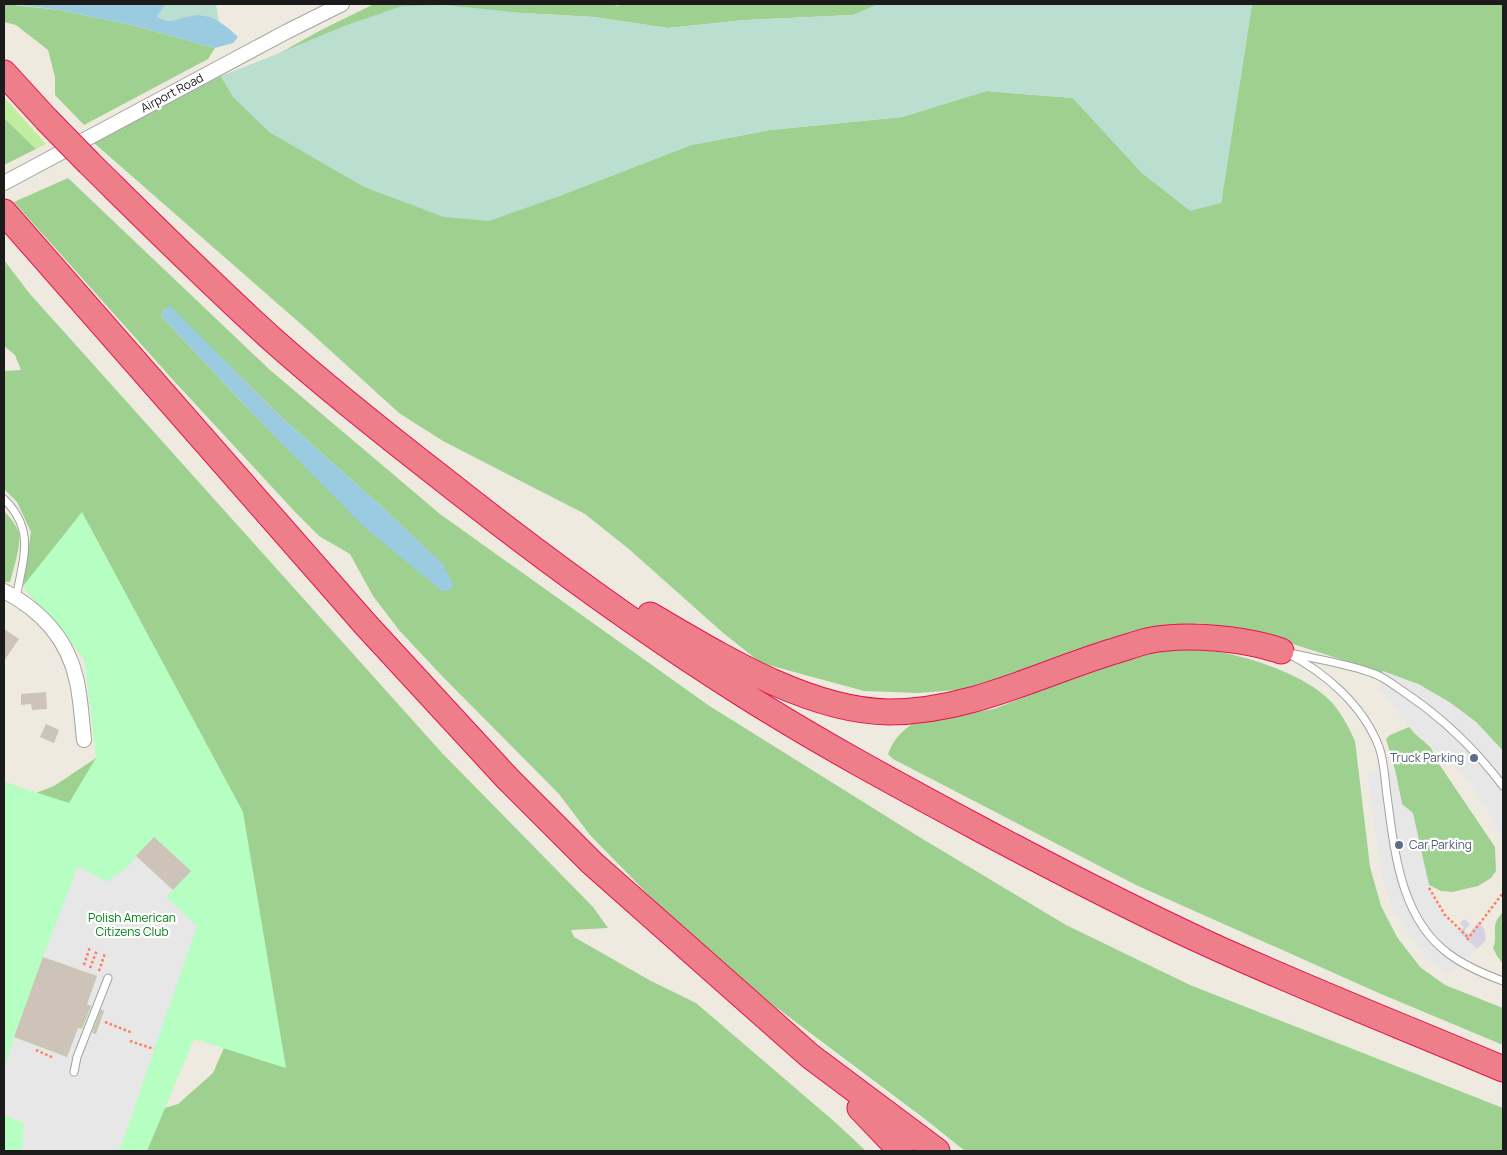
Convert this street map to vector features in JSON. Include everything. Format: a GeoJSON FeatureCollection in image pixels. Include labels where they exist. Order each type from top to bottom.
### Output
{"type":"FeatureCollection","features":[{"type":"Feature","properties":{"kind":"highway"},"geometry":{"type":"LineString","coordinates":[[4,73],[89,163],[276,343],[391,438],[528,545],[609,604],[732,688],[884,777],[1099,891],[1206,943],[1503,1069]]}},
{"type":"Feature","properties":{"kind":"highway"},"geometry":{"type":"LineString","coordinates":[[4,212],[366,625],[500,771],[592,863],[810,1056],[901,1151]]}},
{"type":"Feature","properties":{"kind":"highway"},"geometry":{"type":"LineString","coordinates":[[528,545],[749,670],[792,690],[824,701],[857,708],[889,712],[924,710],[958,704],[1000,692],[1084,660],[1147,641],[1209,638],[1267,646],[1281,651]]}},
{"type":"Feature","properties":{"kind":"highway"},"geometry":{"type":"LineString","coordinates":[[810,1056],[937,1151]]}},
{"type":"Feature","properties":{"kind":"street","name":"Airport Road"},"geometry":{"type":"LineString","coordinates":[[4,183],[277,36],[342,4]]}},
{"type":"Feature","properties":{"kind":"street"},"geometry":{"type":"LineString","coordinates":[[10,594],[48,623],[67,650],[77,682],[84,740]]}},
{"type":"Feature","properties":{"kind":"lane"},"geometry":{"type":"LineString","coordinates":[[4,499],[22,522],[26,542],[10,594]]}},
{"type":"Feature","properties":{"kind":"lane"},"geometry":{"type":"LineString","coordinates":[[1281,651],[1356,668],[1377,675],[1414,699],[1455,732],[1503,786]]}},
{"type":"Feature","properties":{"kind":"lane"},"geometry":{"type":"LineString","coordinates":[[1281,651],[1301,660],[1334,685],[1349,699],[1371,729],[1380,750],[1395,850],[1404,891],[1412,909],[1422,924],[1447,953],[1503,981]]}},
{"type":"Feature","properties":{"kind":"lane"},"geometry":{"type":"LineString","coordinates":[[74,1072],[77,1057],[108,978]]}},
{"type":"Feature","properties":{"kind":"path"},"geometry":{"type":"LineString","coordinates":[[1429,888],[1445,914],[1468,939],[1503,893]]}},
{"type":"Feature","properties":{"kind":"path"},"geometry":{"type":"LineString","coordinates":[[84,965],[90,947]]}},
{"type":"Feature","properties":{"kind":"path"},"geometry":{"type":"LineString","coordinates":[[90,968],[97,950]]}},
{"type":"Feature","properties":{"kind":"path"},"geometry":{"type":"LineString","coordinates":[[98,971],[105,953]]}},
{"type":"Feature","properties":{"kind":"path"},"geometry":{"type":"LineString","coordinates":[[105,1022],[133,1033]]}},
{"type":"Feature","properties":{"kind":"path"},"geometry":{"type":"LineString","coordinates":[[130,1041],[154,1049]]}},
{"type":"Feature","properties":{"kind":"path"},"geometry":{"type":"LineString","coordinates":[[36,1050],[54,1058]]}},
{"type":"Feature","properties":{"kind":"green space"},"geometry":{"type":"Polygon","coordinates":[[[4,4],[60,10],[132,25],[215,48],[208,59],[84,125],[55,95],[55,77],[48,50],[16,25],[4,22],[4,4]]]}},
{"type":"Feature","properties":{"kind":"green space"},"geometry":{"type":"Polygon","coordinates":[[[166,4],[216,4],[219,22],[200,15],[173,20],[162,19],[157,16],[166,4]]]}},
{"type":"Feature","properties":{"kind":"green space"},"geometry":{"type":"Polygon","coordinates":[[[374,4],[612,4],[618,6],[620,4],[879,4],[853,15],[745,20],[668,28],[594,17],[522,13],[278,54],[374,4]]]}},
{"type":"Feature","properties":{"kind":"green space"},"geometry":{"type":"Polygon","coordinates":[[[879,4],[1252,4],[1221,203],[1190,211],[1143,174],[1073,98],[986,91],[902,117],[770,130],[691,145],[489,221],[444,217],[364,187],[269,132],[233,97],[221,76],[344,26],[402,6],[445,5],[522,13],[594,17],[669,28],[745,20],[853,15],[879,4]]]}},
{"type":"Feature","properties":{"kind":"green space"},"geometry":{"type":"Polygon","coordinates":[[[1252,4],[1503,4],[1503,751],[1476,722],[1449,702],[1418,684],[1258,633],[1200,623],[1140,630],[969,689],[919,693],[864,691],[761,663],[722,632],[630,550],[585,514],[443,441],[399,413],[310,332],[94,143],[221,76],[233,97],[554,198],[691,145],[770,130],[902,117],[986,91],[1073,98],[1143,174],[1221,203],[1252,4]]]}},
{"type":"Feature","properties":{"kind":"green space"},"geometry":{"type":"Polygon","coordinates":[[[4,97],[46,144],[36,149],[4,118],[4,97]]]}},
{"type":"Feature","properties":{"kind":"green space"},"geometry":{"type":"Polygon","coordinates":[[[4,118],[36,149],[4,165],[4,118]]]}},
{"type":"Feature","properties":{"kind":"green space"},"geometry":{"type":"Polygon","coordinates":[[[68,178],[270,370],[440,514],[708,705],[921,838],[1066,925],[1190,985],[1503,1108],[1503,1151],[965,1151],[769,1002],[669,916],[590,835],[559,794],[399,630],[373,596],[350,554],[319,536],[296,513],[174,381],[14,202],[68,178]],[[170,307],[164,309],[161,316],[258,419],[453,587],[442,564],[381,506],[281,417],[170,307]]]}},
{"type":"Feature","properties":{"kind":"green space"},"geometry":{"type":"Polygon","coordinates":[[[4,260],[30,294],[442,753],[593,907],[608,928],[571,930],[574,937],[651,981],[696,1003],[866,1151],[118,1151],[145,1114],[178,1104],[213,1073],[227,1041],[76,815],[4,782],[36,793],[54,786],[96,758],[103,742],[84,658],[23,586],[31,532],[17,502],[4,489],[4,371],[21,370],[15,355],[4,346],[4,260]]]}},
{"type":"Feature","properties":{"kind":"green space"},"geometry":{"type":"Polygon","coordinates":[[[4,511],[15,525],[19,534],[18,552],[10,582],[4,582],[4,511]]]}},
{"type":"Feature","properties":{"kind":"green space","name":"Polish American Citizens Club"},"geometry":{"type":"Polygon","coordinates":[[[82,512],[243,812],[286,1068],[194,1039],[147,1151],[4,1151],[4,782],[69,803],[96,758],[84,658],[23,586],[82,512]]]}},
{"type":"Feature","properties":{"kind":"green space"},"geometry":{"type":"Polygon","coordinates":[[[1162,650],[1212,651],[1243,657],[1295,676],[1310,685],[1334,705],[1346,722],[1355,741],[1370,867],[1381,906],[1397,937],[1420,967],[1445,985],[1503,1008],[1503,1045],[1381,994],[1136,885],[893,759],[888,754],[898,737],[912,724],[994,709],[1115,661],[1162,650]]]}},
{"type":"Feature","properties":{"kind":"green space"},"geometry":{"type":"Polygon","coordinates":[[[1409,727],[1431,748],[1439,764],[1495,847],[1496,871],[1491,878],[1478,886],[1452,892],[1441,891],[1429,885],[1402,804],[1386,739],[1390,735],[1409,727]]]}},
{"type":"Feature","properties":{"kind":"green space"},"geometry":{"type":"Polygon","coordinates":[[[1502,913],[1503,964],[1493,948],[1496,922],[1502,913]]]}},
{"type":"Feature","properties":{"kind":"shaded area","name":"Truck Parking"},"geometry":{"type":"Polygon","coordinates":[[[1383,671],[1418,684],[1449,702],[1476,722],[1503,751],[1503,843],[1487,809],[1468,781],[1452,764],[1415,734],[1379,689],[1383,671]]]}},
{"type":"Feature","properties":{"kind":"shaded area","name":"Car Parking"},"geometry":{"type":"Polygon","coordinates":[[[1395,770],[1402,804],[1413,813],[1431,894],[1445,917],[1477,949],[1447,975],[1425,957],[1393,912],[1382,876],[1367,774],[1395,770]]]}},
{"type":"Feature","properties":{"kind":"shaded area"},"geometry":{"type":"Polygon","coordinates":[[[136,856],[173,890],[166,897],[197,926],[120,1149],[99,1151],[22,1151],[24,1123],[4,1115],[4,1068],[14,1037],[67,1057],[78,1028],[96,1034],[104,1011],[87,1004],[97,976],[43,957],[78,866],[106,882],[130,865],[136,856]]]}},
{"type":"Feature","properties":{"kind":"shaded area"},"geometry":{"type":"Polygon","coordinates":[[[1464,919],[1470,924],[1464,931],[1468,935],[1478,923],[1484,928],[1486,940],[1477,949],[1459,932],[1464,927],[1460,924],[1464,919]]]}},
{"type":"Feature","properties":{"kind":"water"},"geometry":{"type":"Polygon","coordinates":[[[11,4],[166,4],[157,16],[162,19],[172,21],[192,15],[209,17],[220,22],[238,37],[233,43],[215,48],[132,25],[60,10],[11,4]]]}},
{"type":"Feature","properties":{"kind":"water"},"geometry":{"type":"Polygon","coordinates":[[[170,306],[281,417],[443,564],[454,587],[450,590],[442,591],[363,526],[161,316],[164,309],[170,306]]]}},
{"type":"Feature","properties":{"kind":"building"},"geometry":{"type":"Polygon","coordinates":[[[4,629],[19,639],[4,661],[4,629]]]}},
{"type":"Feature","properties":{"kind":"building"},"geometry":{"type":"Polygon","coordinates":[[[46,692],[47,709],[32,710],[31,704],[21,705],[21,694],[46,692]]]}},
{"type":"Feature","properties":{"kind":"building"},"geometry":{"type":"Polygon","coordinates":[[[46,724],[59,730],[54,743],[40,737],[46,724]]]}},
{"type":"Feature","properties":{"kind":"building"},"geometry":{"type":"Polygon","coordinates":[[[154,837],[191,871],[173,890],[136,856],[154,837]]]}},
{"type":"Feature","properties":{"kind":"building","name":"Polish American Citizens Club"},"geometry":{"type":"Polygon","coordinates":[[[43,957],[97,976],[87,1004],[91,1006],[82,1029],[78,1028],[67,1057],[14,1037],[43,957]]]}},
{"type":"Feature","properties":{"kind":"building"},"geometry":{"type":"Polygon","coordinates":[[[101,1009],[104,1011],[96,1034],[92,1033],[101,1009]]]}},
{"type":"Feature","properties":{"kind":"place","name":"Truck Parking"},"geometry":{"type":"Point","coordinates":[1474,758]}},
{"type":"Feature","properties":{"kind":"place","name":"Car Parking"},"geometry":{"type":"Point","coordinates":[1399,845]}}]}
